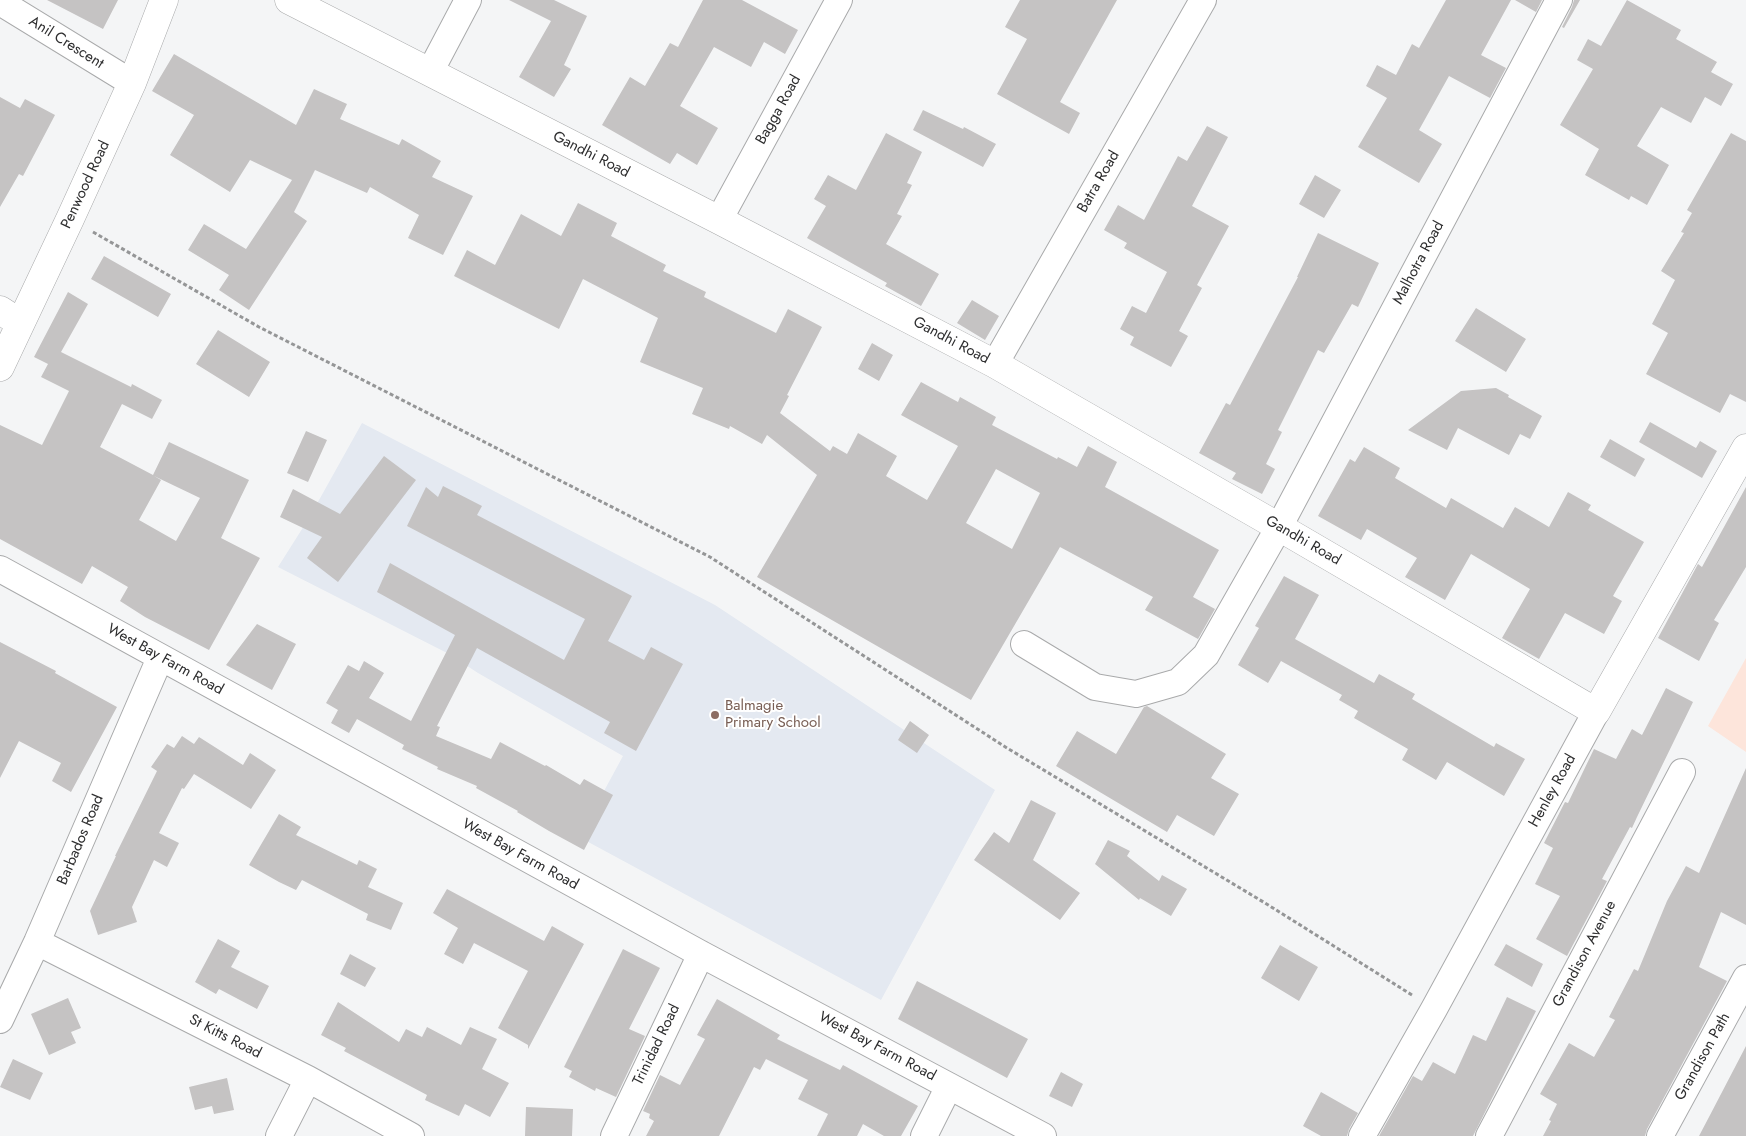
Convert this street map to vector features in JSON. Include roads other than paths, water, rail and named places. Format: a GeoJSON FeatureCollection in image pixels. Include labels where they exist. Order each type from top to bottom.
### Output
{"type":"FeatureCollection","features":[{"type":"Feature","properties":{"kind":"street","name":"Penwood Road"},"geometry":{"type":"LineString","coordinates":[[0,367],[10,316],[70,219],[132,83],[164,0]]}},
{"type":"Feature","properties":{"kind":"street","name":"Gandhi Road"},"geometry":{"type":"LineString","coordinates":[[289,0],[719,220],[995,364],[1279,526],[1596,712]]}},
{"type":"Feature","properties":{"kind":"street"},"geometry":{"type":"LineString","coordinates":[[430,72],[468,0]]}},
{"type":"Feature","properties":{"kind":"street","name":"Bagga Road"},"geometry":{"type":"LineString","coordinates":[[719,220],[839,0]]}},
{"type":"Feature","properties":{"kind":"street","name":"Batra Road"},"geometry":{"type":"LineString","coordinates":[[995,364],[1203,0]]}},
{"type":"Feature","properties":{"kind":"street","name":"Malhotra Road"},"geometry":{"type":"LineString","coordinates":[[1024,644],[1095,687],[1136,694],[1178,682],[1206,656],[1279,526],[1559,0]]}},
{"type":"Feature","properties":{"kind":"street","name":"Anil Crescent"},"geometry":{"type":"LineString","coordinates":[[0,2],[132,83]]}},
{"type":"Feature","properties":{"kind":"street","name":"Henley Road"},"geometry":{"type":"LineString","coordinates":[[1362,1136],[1434,1009],[1596,712],[1746,448]]}},
{"type":"Feature","properties":{"kind":"street","name":"West Bay Farm Road"},"geometry":{"type":"LineString","coordinates":[[0,569],[701,954],[1043,1136]]}},
{"type":"Feature","properties":{"kind":"street","name":"Barbados Road"},"geometry":{"type":"LineString","coordinates":[[0,1020],[37,942],[160,658]]}},
{"type":"Feature","properties":{"kind":"street","name":"Grandison Avenue"},"geometry":{"type":"LineString","coordinates":[[1488,1136],[1682,772]]}},
{"type":"Feature","properties":{"kind":"street","name":"St Kitts Road"},"geometry":{"type":"LineString","coordinates":[[37,942],[308,1078],[410,1136]]}},
{"type":"Feature","properties":{"kind":"street","name":"Trinidad Road"},"geometry":{"type":"LineString","coordinates":[[614,1136],[701,954]]}},
{"type":"Feature","properties":{"kind":"street","name":"Grandison Path"},"geometry":{"type":"LineString","coordinates":[[1660,1136],[1746,978]]}},
{"type":"Feature","properties":{"kind":"street"},"geometry":{"type":"LineString","coordinates":[[279,1136],[308,1078]]}},
{"type":"Feature","properties":{"kind":"street"},"geometry":{"type":"LineString","coordinates":[[924,1136],[949,1086]]}},
{"type":"Feature","properties":{"kind":"place","name":"Balmagie Primary School"},"geometry":{"type":"Point","coordinates":[715,715]}}]}
